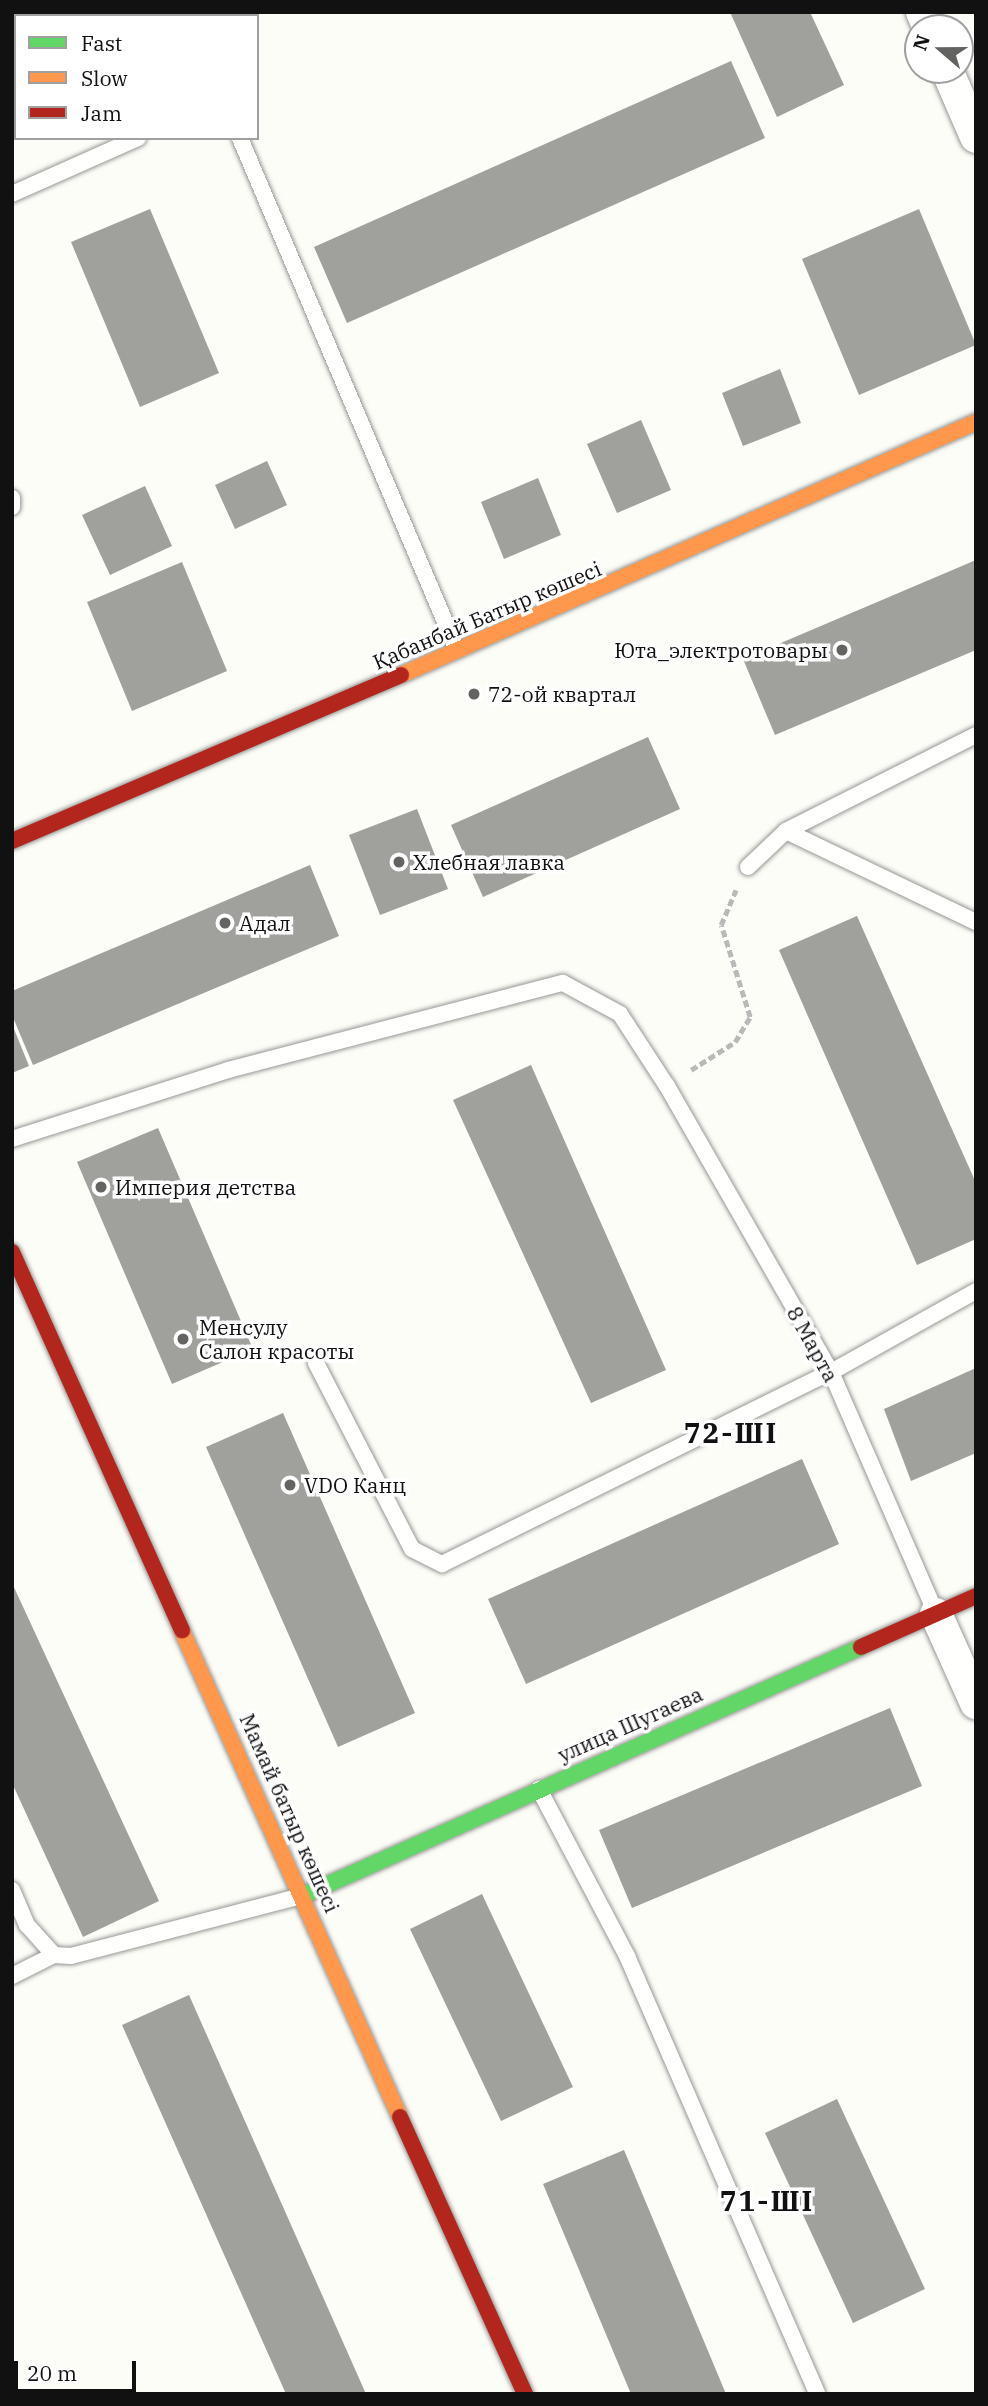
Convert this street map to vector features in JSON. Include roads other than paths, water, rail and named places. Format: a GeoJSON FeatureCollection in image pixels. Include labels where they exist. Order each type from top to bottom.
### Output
{"type":"FeatureCollection","features":[{"type":"Feature","properties":{"kind":"street"},"geometry":{"type":"LineString","coordinates":[[953,84],[976,136]]}},
{"type":"Feature","properties":{"kind":"street","name":"Қабанбай Батыр көшесі"},"geometry":{"type":"LineString","coordinates":[[12,841],[457,650],[976,422]]}},
{"type":"Feature","properties":{"kind":"street","name":"Мамай батыр көшесі"},"geometry":{"type":"LineString","coordinates":[[12,1252],[304,1895],[525,2394]]}},
{"type":"Feature","properties":{"kind":"street","name":"улица Шугаева"},"geometry":{"type":"LineString","coordinates":[[304,1895],[538,1787],[976,1596]]}},
{"type":"Feature","properties":{"kind":"street"},"geometry":{"type":"LineString","coordinates":[[936,1614],[976,1703]]}},
{"type":"Feature","properties":{"kind":"lane"},"geometry":{"type":"LineString","coordinates":[[12,194],[134,140]]}},
{"type":"Feature","properties":{"kind":"lane"},"geometry":{"type":"LineString","coordinates":[[241,140],[457,650]]}},
{"type":"Feature","properties":{"kind":"lane"},"geometry":{"type":"LineString","coordinates":[[12,498],[12,506]]}},
{"type":"Feature","properties":{"kind":"lane"},"geometry":{"type":"LineString","coordinates":[[748,867],[786,831],[976,735]]}},
{"type":"Feature","properties":{"kind":"lane"},"geometry":{"type":"LineString","coordinates":[[786,831],[976,922]]}},
{"type":"Feature","properties":{"kind":"lane","name":"8 Марта"},"geometry":{"type":"LineString","coordinates":[[12,1139],[228,1070],[563,983],[620,1014],[667,1086],[831,1372],[936,1614]]}},
{"type":"Feature","properties":{"kind":"lane"},"geometry":{"type":"LineString","coordinates":[[316,1363],[412,1549],[442,1564],[831,1372],[976,1291]]}},
{"type":"Feature","properties":{"kind":"lane"},"geometry":{"type":"LineString","coordinates":[[538,1787],[627,1956],[817,2394]]}},
{"type":"Feature","properties":{"kind":"lane"},"geometry":{"type":"LineString","coordinates":[[12,1889],[27,1925],[54,1955]]}},
{"type":"Feature","properties":{"kind":"lane"},"geometry":{"type":"LineString","coordinates":[[12,1976],[54,1955],[94,1954],[304,1895]]}},
{"type":"Feature","properties":{"kind":"place","name":"Юта_электротовары"},"geometry":{"type":"Point","coordinates":[842,650]}},
{"type":"Feature","properties":{"kind":"place","name":"72-ой квартал"},"geometry":{"type":"Point","coordinates":[474,694]}},
{"type":"Feature","properties":{"kind":"place","name":"Хлебная лавка"},"geometry":{"type":"Point","coordinates":[399,862]}},
{"type":"Feature","properties":{"kind":"place","name":"Адал"},"geometry":{"type":"Point","coordinates":[225,923]}},
{"type":"Feature","properties":{"kind":"place","name":"Империя детства"},"geometry":{"type":"Point","coordinates":[101,1187]}},
{"type":"Feature","properties":{"kind":"place","name":"Менсулу Салон красоты"},"geometry":{"type":"Point","coordinates":[183,1339]}},
{"type":"Feature","properties":{"kind":"place","name":"VDO Канц"},"geometry":{"type":"Point","coordinates":[290,1485]}},
{"type":"Feature","properties":{"kind":"district","name":"72-ШІ"},"geometry":{"type":"Point","coordinates":[731,1433]}},
{"type":"Feature","properties":{"kind":"district","name":"71-ШІ"},"geometry":{"type":"Point","coordinates":[767,2201]}}]}
